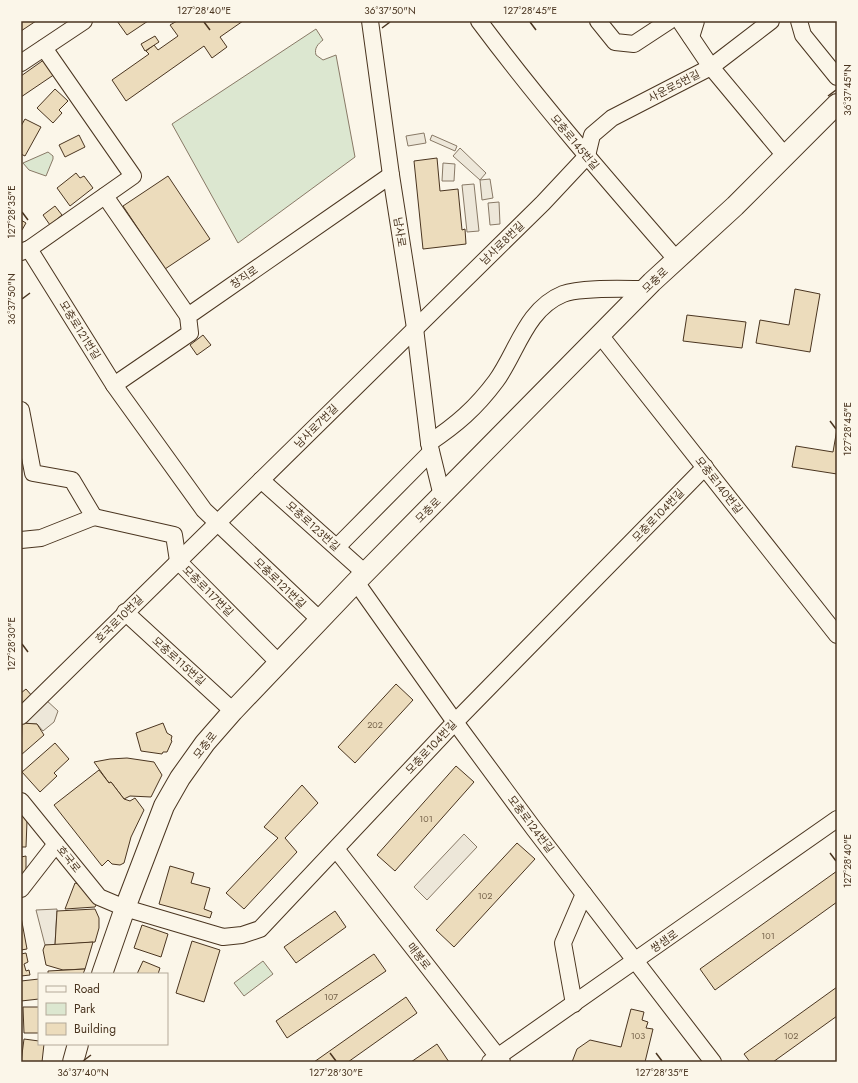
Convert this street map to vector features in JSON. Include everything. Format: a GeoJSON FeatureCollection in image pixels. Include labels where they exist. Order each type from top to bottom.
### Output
{"type":"FeatureCollection","features":[{"type":"Feature","properties":{"kind":"main road","name":"모충로"},"geometry":{"type":"LineString","coordinates":[[102,973],[125,908],[164,806],[180,778],[200,749],[233,711],[361,577],[645,289],[786,157],[837,104]]}},
{"type":"Feature","properties":{"kind":"main road"},"geometry":{"type":"LineString","coordinates":[[73,1062],[78,1045]]}},
{"type":"Feature","properties":{"kind":"street"},"geometry":{"type":"LineString","coordinates":[[21,63],[84,21]]}},
{"type":"Feature","properties":{"kind":"street","name":"남사로"},"geometry":{"type":"LineString","coordinates":[[370,21],[390,175],[415,328],[430,448],[442,496]]}},
{"type":"Feature","properties":{"kind":"street","name":"모충로145번길"},"geometry":{"type":"LineString","coordinates":[[479,21],[523,80],[586,156],[676,259]]}},
{"type":"Feature","properties":{"kind":"street"},"geometry":{"type":"LineString","coordinates":[[598,21],[615,42],[634,44],[668,21]]}},
{"type":"Feature","properties":{"kind":"street"},"geometry":{"type":"LineString","coordinates":[[680,21],[712,67],[786,157]]}},
{"type":"Feature","properties":{"kind":"street"},"geometry":{"type":"LineString","coordinates":[[691,38],[696,21]]}},
{"type":"Feature","properties":{"kind":"street","name":"사운로5번길"},"geometry":{"type":"LineString","coordinates":[[586,156],[592,135],[612,118],[712,67],[771,21]]}},
{"type":"Feature","properties":{"kind":"street"},"geometry":{"type":"LineString","coordinates":[[799,21],[803,35],[837,77]]}},
{"type":"Feature","properties":{"kind":"street","name":"모충로121번길"},"geometry":{"type":"LineString","coordinates":[[44,48],[133,176],[25,251],[114,385],[204,510],[320,620]]}},
{"type":"Feature","properties":{"kind":"street","name":"남사로8번길"},"geometry":{"type":"LineString","coordinates":[[415,328],[543,203],[586,156]]}},
{"type":"Feature","properties":{"kind":"street","name":"창직로"},"geometry":{"type":"LineString","coordinates":[[188,316],[390,175]]}},
{"type":"Feature","properties":{"kind":"street"},"geometry":{"type":"LineString","coordinates":[[105,196],[188,316],[190,333],[114,385]]}},
{"type":"Feature","properties":{"kind":"street"},"geometry":{"type":"LineString","coordinates":[[337,547],[430,448],[458,424],[478,404],[508,362],[530,321],[541,307],[565,293],[603,289],[645,289]]}},
{"type":"Feature","properties":{"kind":"street","name":"남사로7번길"},"geometry":{"type":"LineString","coordinates":[[218,523],[415,328]]}},
{"type":"Feature","properties":{"kind":"street","name":"모충로140번길"},"geometry":{"type":"LineString","coordinates":[[600,335],[837,634]]}},
{"type":"Feature","properties":{"kind":"street"},"geometry":{"type":"LineString","coordinates":[[21,410],[33,474],[72,480],[94,517],[41,538],[21,540]]}},
{"type":"Feature","properties":{"kind":"street","name":"모충로104번길"},"geometry":{"type":"LineString","coordinates":[[125,908],[223,937],[242,935],[260,930],[455,722],[705,467]]}},
{"type":"Feature","properties":{"kind":"street","name":"모충로123번길"},"geometry":{"type":"LineString","coordinates":[[262,480],[337,547],[361,577]]}},
{"type":"Feature","properties":{"kind":"street","name":"모충로117번길"},"geometry":{"type":"LineString","coordinates":[[94,517],[174,535],[178,561],[279,663]]}},
{"type":"Feature","properties":{"kind":"street","name":"호국로10번길"},"geometry":{"type":"LineString","coordinates":[[21,716],[125,612],[218,523]]}},
{"type":"Feature","properties":{"kind":"street","name":"모충로124번길"},"geometry":{"type":"LineString","coordinates":[[361,577],[455,722],[584,894],[713,1062]]}},
{"type":"Feature","properties":{"kind":"street","name":"모충로115번길"},"geometry":{"type":"LineString","coordinates":[[125,612],[233,711]]}},
{"type":"Feature","properties":{"kind":"street","name":"호국로"},"geometry":{"type":"LineString","coordinates":[[21,801],[99,897],[125,908]]}},
{"type":"Feature","properties":{"kind":"street","name":"쌍샘로"},"geometry":{"type":"LineString","coordinates":[[497,1060],[636,960],[837,819]]}},
{"type":"Feature","properties":{"kind":"street"},"geometry":{"type":"LineString","coordinates":[[21,888],[56,844]]}},
{"type":"Feature","properties":{"kind":"street","name":"매봉로"},"geometry":{"type":"LineString","coordinates":[[336,849],[497,1060]]}},
{"type":"Feature","properties":{"kind":"street"},"geometry":{"type":"LineString","coordinates":[[574,1004],[563,943],[584,894]]}},
{"type":"Feature","properties":{"kind":"green space"},"geometry":{"type":"Polygon","coordinates":[[[316,29],[323,40],[317,46],[316,55],[323,60],[336,55],[355,157],[238,243],[172,124],[316,29]]]}},
{"type":"Feature","properties":{"kind":"green space"},"geometry":{"type":"Polygon","coordinates":[[[48,152],[53,156],[53,159],[46,176],[29,170],[23,163],[48,152]]]}},
{"type":"Feature","properties":{"kind":"green space"},"geometry":{"type":"Polygon","coordinates":[[[263,961],[273,974],[244,996],[234,983],[263,961]]]}},
{"type":"Feature","properties":{"kind":"shaded area"},"geometry":{"type":"Polygon","coordinates":[[[424,133],[426,143],[408,146],[406,136],[424,133]]]}},
{"type":"Feature","properties":{"kind":"shaded area"},"geometry":{"type":"Polygon","coordinates":[[[432,135],[457,146],[455,151],[430,140],[432,135]]]}},
{"type":"Feature","properties":{"kind":"shaded area"},"geometry":{"type":"Polygon","coordinates":[[[460,148],[486,173],[480,180],[453,156],[460,148]]]}},
{"type":"Feature","properties":{"kind":"shaded area"},"geometry":{"type":"Polygon","coordinates":[[[443,163],[455,164],[454,181],[442,181],[443,163]]]}},
{"type":"Feature","properties":{"kind":"shaded area"},"geometry":{"type":"Polygon","coordinates":[[[490,179],[493,198],[482,200],[480,180],[490,179]]]}},
{"type":"Feature","properties":{"kind":"shaded area"},"geometry":{"type":"Polygon","coordinates":[[[474,184],[479,231],[467,232],[462,185],[474,184]]]}},
{"type":"Feature","properties":{"kind":"shaded area"},"geometry":{"type":"Polygon","coordinates":[[[499,202],[500,224],[490,225],[488,203],[499,202]]]}},
{"type":"Feature","properties":{"kind":"shaded area"},"geometry":{"type":"Polygon","coordinates":[[[45,699],[58,711],[54,722],[43,731],[37,724],[22,723],[45,699]]]}},
{"type":"Feature","properties":{"kind":"shaded area"},"geometry":{"type":"Polygon","coordinates":[[[464,834],[477,847],[427,900],[414,887],[464,834]]]}},
{"type":"Feature","properties":{"kind":"shaded area"},"geometry":{"type":"Polygon","coordinates":[[[57,909],[55,945],[45,945],[36,910],[57,909]]]}},
{"type":"Feature","properties":{"kind":"building"},"geometry":{"type":"Polygon","coordinates":[[[21,21],[36,21],[21,31],[21,21]]]}},
{"type":"Feature","properties":{"kind":"building"},"geometry":{"type":"Polygon","coordinates":[[[117,21],[148,21],[127,35],[117,21]]]}},
{"type":"Feature","properties":{"kind":"building"},"geometry":{"type":"Polygon","coordinates":[[[177,21],[243,21],[220,37],[227,47],[212,58],[204,46],[126,101],[112,80],[149,54],[146,51],[154,45],[158,50],[178,36],[170,25],[177,21]]]}},
{"type":"Feature","properties":{"kind":"building"},"geometry":{"type":"Polygon","coordinates":[[[155,36],[159,42],[145,51],[141,44],[155,36]]]}},
{"type":"Feature","properties":{"kind":"building"},"geometry":{"type":"Polygon","coordinates":[[[45,59],[55,74],[21,97],[21,76],[45,59]]]}},
{"type":"Feature","properties":{"kind":"building"},"geometry":{"type":"Polygon","coordinates":[[[55,89],[68,101],[59,110],[62,113],[53,123],[37,108],[55,89]]]}},
{"type":"Feature","properties":{"kind":"building"},"geometry":{"type":"Polygon","coordinates":[[[25,119],[41,127],[25,156],[21,154],[21,126],[25,119]]]}},
{"type":"Feature","properties":{"kind":"building"},"geometry":{"type":"Polygon","coordinates":[[[79,135],[85,147],[65,157],[59,145],[79,135]]]}},
{"type":"Feature","properties":{"kind":"building"},"geometry":{"type":"Polygon","coordinates":[[[437,158],[440,191],[458,189],[462,230],[465,229],[466,244],[423,249],[414,161],[437,158]]]}},
{"type":"Feature","properties":{"kind":"building"},"geometry":{"type":"Polygon","coordinates":[[[76,173],[80,178],[84,176],[93,188],[70,206],[57,188],[76,173]]]}},
{"type":"Feature","properties":{"kind":"building"},"geometry":{"type":"Polygon","coordinates":[[[168,176],[210,239],[165,269],[123,206],[168,176]]]}},
{"type":"Feature","properties":{"kind":"building"},"geometry":{"type":"Polygon","coordinates":[[[55,206],[62,215],[50,225],[43,215],[55,206]]]}},
{"type":"Feature","properties":{"kind":"building"},"geometry":{"type":"Polygon","coordinates":[[[21,220],[26,223],[22,230],[21,229],[21,220]]]}},
{"type":"Feature","properties":{"kind":"building"},"geometry":{"type":"Polygon","coordinates":[[[795,289],[820,294],[810,352],[756,343],[760,320],[789,325],[795,289]]]}},
{"type":"Feature","properties":{"kind":"building"},"geometry":{"type":"Polygon","coordinates":[[[687,315],[746,322],[742,348],[683,341],[687,315]]]}},
{"type":"Feature","properties":{"kind":"building"},"geometry":{"type":"Polygon","coordinates":[[[203,335],[211,345],[197,355],[190,345],[203,335]]]}},
{"type":"Feature","properties":{"kind":"building"},"geometry":{"type":"Polygon","coordinates":[[[837,429],[837,474],[792,467],[796,446],[833,452],[837,429]]]}},
{"type":"Feature","properties":{"kind":"building"},"geometry":{"type":"Polygon","coordinates":[[[396,684],[413,700],[355,763],[338,747],[396,684]]]}},
{"type":"Feature","properties":{"kind":"building"},"geometry":{"type":"Polygon","coordinates":[[[26,689],[33,697],[21,708],[21,693],[26,689]]]}},
{"type":"Feature","properties":{"kind":"building"},"geometry":{"type":"Polygon","coordinates":[[[22,723],[37,724],[44,735],[21,755],[22,723]]]}},
{"type":"Feature","properties":{"kind":"building"},"geometry":{"type":"Polygon","coordinates":[[[163,723],[167,733],[172,736],[172,741],[167,752],[163,752],[162,754],[141,751],[136,733],[163,723]]]}},
{"type":"Feature","properties":{"kind":"building"},"geometry":{"type":"Polygon","coordinates":[[[55,743],[69,759],[54,773],[57,776],[40,792],[22,772],[55,743]]]}},
{"type":"Feature","properties":{"kind":"building"},"geometry":{"type":"Polygon","coordinates":[[[127,758],[154,762],[162,775],[151,797],[130,796],[124,799],[111,782],[109,783],[94,762],[127,758]]]}},
{"type":"Feature","properties":{"kind":"building"},"geometry":{"type":"Polygon","coordinates":[[[456,766],[474,782],[395,871],[377,855],[456,766]]]}},
{"type":"Feature","properties":{"kind":"building"},"geometry":{"type":"Polygon","coordinates":[[[99,770],[109,783],[111,782],[124,799],[130,801],[135,798],[144,810],[131,837],[124,863],[120,865],[112,864],[108,860],[102,866],[54,805],[99,770]]]}},
{"type":"Feature","properties":{"kind":"building"},"geometry":{"type":"Polygon","coordinates":[[[302,785],[318,803],[285,838],[297,852],[244,909],[226,893],[278,838],[264,827],[302,785]]]}},
{"type":"Feature","properties":{"kind":"building"},"geometry":{"type":"Polygon","coordinates":[[[21,815],[27,821],[26,847],[21,847],[21,815]]]}},
{"type":"Feature","properties":{"kind":"building"},"geometry":{"type":"Polygon","coordinates":[[[517,843],[535,859],[454,947],[436,930],[517,843]]]}},
{"type":"Feature","properties":{"kind":"building"},"geometry":{"type":"Polygon","coordinates":[[[26,856],[26,871],[21,878],[21,857],[26,856]]]}},
{"type":"Feature","properties":{"kind":"building"},"geometry":{"type":"Polygon","coordinates":[[[170,866],[194,873],[191,883],[210,888],[204,909],[212,912],[210,918],[159,904],[170,866]]]}},
{"type":"Feature","properties":{"kind":"building"},"geometry":{"type":"Polygon","coordinates":[[[837,871],[837,902],[715,990],[700,969],[837,871]]]}},
{"type":"Feature","properties":{"kind":"building"},"geometry":{"type":"Polygon","coordinates":[[[75,883],[80,884],[96,905],[95,907],[65,909],[75,883]]]}},
{"type":"Feature","properties":{"kind":"building"},"geometry":{"type":"Polygon","coordinates":[[[95,909],[99,918],[99,928],[95,942],[55,945],[57,911],[95,909]]]}},
{"type":"Feature","properties":{"kind":"building"},"geometry":{"type":"Polygon","coordinates":[[[335,911],[346,927],[296,963],[284,947],[335,911]]]}},
{"type":"Feature","properties":{"kind":"building"},"geometry":{"type":"Polygon","coordinates":[[[21,917],[27,949],[21,950],[21,917]]]}},
{"type":"Feature","properties":{"kind":"building"},"geometry":{"type":"Polygon","coordinates":[[[142,925],[168,934],[161,957],[134,948],[142,925]]]}},
{"type":"Feature","properties":{"kind":"building"},"geometry":{"type":"Polygon","coordinates":[[[192,941],[220,950],[204,1002],[176,993],[192,941]]]}},
{"type":"Feature","properties":{"kind":"building"},"geometry":{"type":"Polygon","coordinates":[[[93,942],[85,969],[63,970],[46,965],[43,950],[45,945],[93,942]]]}},
{"type":"Feature","properties":{"kind":"building"},"geometry":{"type":"Polygon","coordinates":[[[26,953],[28,962],[24,964],[26,971],[29,970],[30,975],[21,976],[21,954],[26,953]]]}},
{"type":"Feature","properties":{"kind":"building"},"geometry":{"type":"Polygon","coordinates":[[[374,954],[386,971],[287,1038],[276,1021],[374,954]]]}},
{"type":"Feature","properties":{"kind":"building"},"geometry":{"type":"Polygon","coordinates":[[[143,961],[160,968],[158,973],[137,973],[143,961]]]}},
{"type":"Feature","properties":{"kind":"building"},"geometry":{"type":"Polygon","coordinates":[[[85,969],[83,973],[48,973],[48,971],[85,969]]]}},
{"type":"Feature","properties":{"kind":"building"},"geometry":{"type":"Polygon","coordinates":[[[38,979],[38,999],[21,1001],[21,981],[38,979]]]}},
{"type":"Feature","properties":{"kind":"building"},"geometry":{"type":"Polygon","coordinates":[[[837,987],[837,1016],[773,1062],[750,1062],[744,1054],[837,987]]]}},
{"type":"Feature","properties":{"kind":"building"},"geometry":{"type":"Polygon","coordinates":[[[406,997],[417,1013],[348,1062],[314,1062],[406,997]]]}},
{"type":"Feature","properties":{"kind":"building"},"geometry":{"type":"Polygon","coordinates":[[[23,1007],[38,1007],[38,1033],[24,1033],[23,1007]]]}},
{"type":"Feature","properties":{"kind":"building"},"geometry":{"type":"Polygon","coordinates":[[[631,1009],[644,1012],[642,1020],[648,1022],[646,1028],[653,1029],[645,1062],[572,1062],[577,1049],[590,1040],[621,1047],[631,1009]]]}},
{"type":"Feature","properties":{"kind":"building"},"geometry":{"type":"Polygon","coordinates":[[[24,1039],[38,1041],[38,1045],[44,1045],[42,1062],[21,1062],[24,1039]]]}},
{"type":"Feature","properties":{"kind":"building"},"geometry":{"type":"Polygon","coordinates":[[[437,1044],[449,1062],[411,1062],[437,1044]]]}}]}
